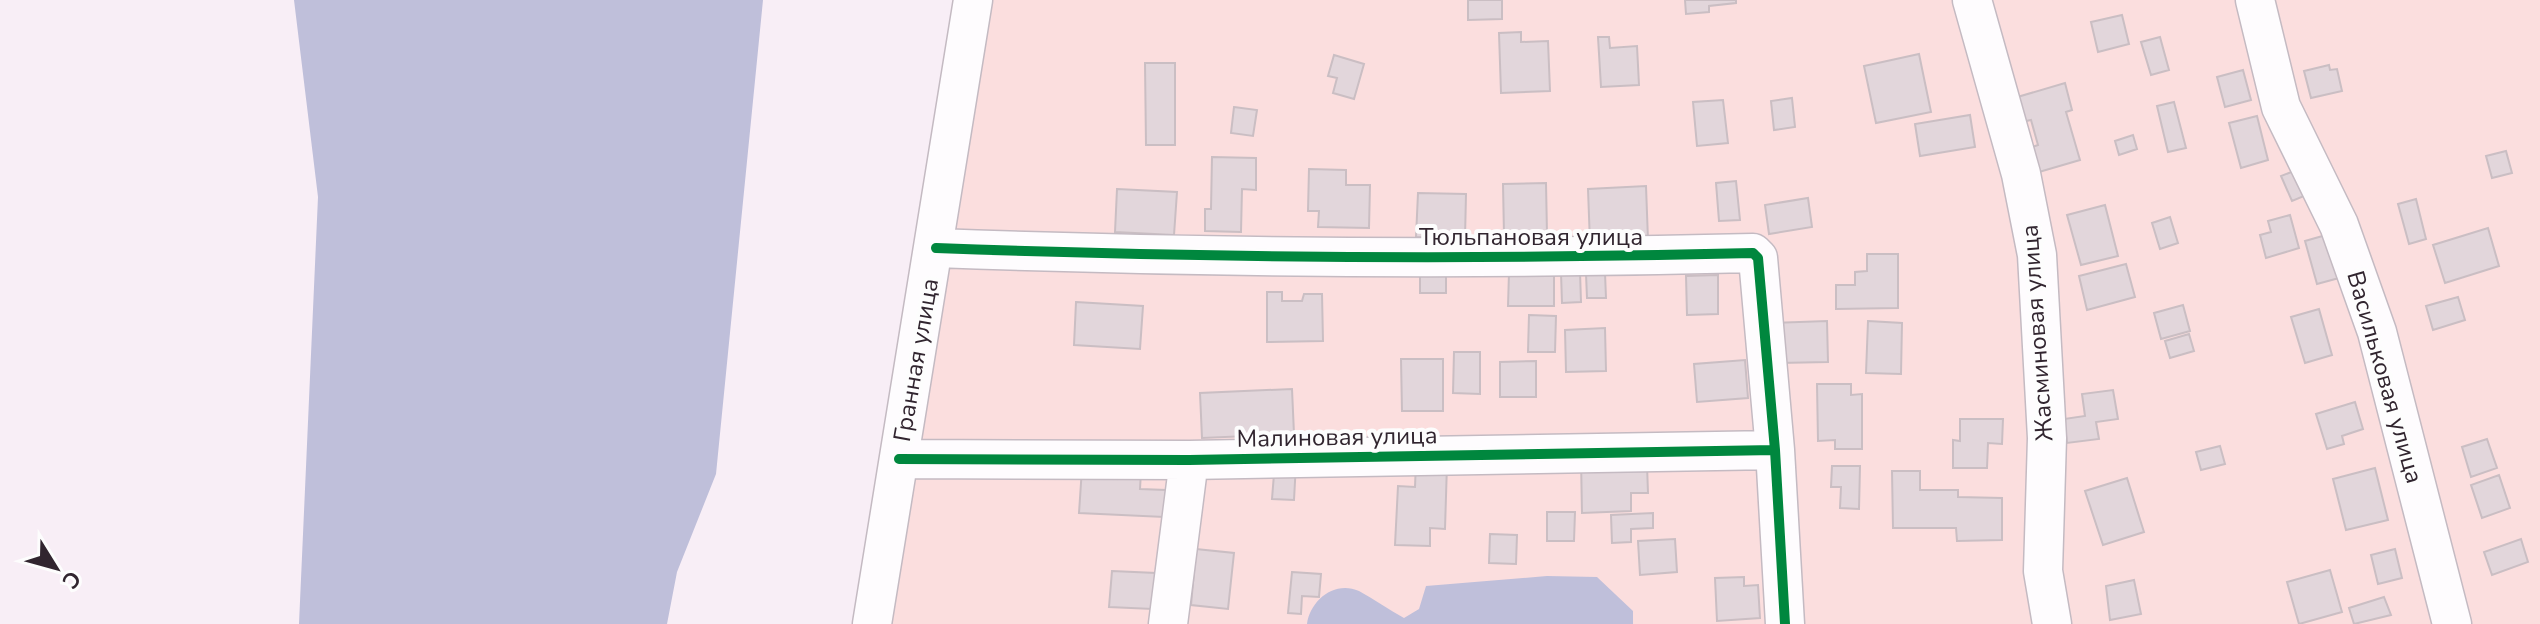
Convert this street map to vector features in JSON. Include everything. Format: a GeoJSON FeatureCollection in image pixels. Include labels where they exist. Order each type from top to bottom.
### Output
{"type":"FeatureCollection","features":[{"type":"Feature","properties":{"kind":"street","name":"Гранная улица"},"geometry":{"type":"LineString","coordinates":[[872,624],[936,248],[973,0]]}},
{"type":"Feature","properties":{"kind":"street","name":"Жасминовая улица"},"geometry":{"type":"LineString","coordinates":[[1972,0],[2021,174],[2037,255],[2047,438],[2043,571],[2052,624]]}},
{"type":"Feature","properties":{"kind":"street","name":"Васильковая улица"},"geometry":{"type":"LineString","coordinates":[[2255,0],[2281,107],[2339,225],[2377,332],[2452,624]]}},
{"type":"Feature","properties":{"kind":"street","name":"Тюльпановая улица"},"geometry":{"type":"LineString","coordinates":[[936,248],[1127,255],[1510,259],[1753,253],[1758,258],[1775,450],[1785,624]]}},
{"type":"Feature","properties":{"kind":"street","name":"Малиновая улица"},"geometry":{"type":"LineString","coordinates":[[899,459],[1189,460],[1775,450]]}},
{"type":"Feature","properties":{"kind":"street"},"geometry":{"type":"LineString","coordinates":[[1168,624],[1189,460]]}},
{"type":"Feature","properties":{"kind":"shaded area"},"geometry":{"type":"Polygon","coordinates":[[[981,0],[2540,0],[2540,624],[885,624],[981,0]]]}},
{"type":"Feature","properties":{"kind":"water"},"geometry":{"type":"Polygon","coordinates":[[[294,0],[763,0],[716,474],[677,572],[667,624],[299,624],[318,197],[294,0]]]}},
{"type":"Feature","properties":{"kind":"water"},"geometry":{"type":"Polygon","coordinates":[[[1547,576],[1597,577],[1633,611],[1633,624],[1307,624],[1318,601],[1341,588],[1359,591],[1404,618],[1419,609],[1426,586],[1547,576]]]}},
{"type":"Feature","properties":{"kind":"building"},"geometry":{"type":"Polygon","coordinates":[[[1468,0],[1502,0],[1502,19],[1468,20],[1468,0]]]}},
{"type":"Feature","properties":{"kind":"building"},"geometry":{"type":"Polygon","coordinates":[[[1685,0],[1736,0],[1736,3],[1709,6],[1709,12],[1686,14],[1685,0]]]}},
{"type":"Feature","properties":{"kind":"building"},"geometry":{"type":"Polygon","coordinates":[[[2122,15],[2129,44],[2098,52],[2091,22],[2122,15]]]}},
{"type":"Feature","properties":{"kind":"building"},"geometry":{"type":"Polygon","coordinates":[[[1521,32],[1521,42],[1548,41],[1550,91],[1501,93],[1499,33],[1521,32]]]}},
{"type":"Feature","properties":{"kind":"building"},"geometry":{"type":"Polygon","coordinates":[[[1598,37],[1609,37],[1610,48],[1637,46],[1639,85],[1601,87],[1598,37]]]}},
{"type":"Feature","properties":{"kind":"building"},"geometry":{"type":"Polygon","coordinates":[[[2160,37],[2169,70],[2151,75],[2141,42],[2160,37]]]}},
{"type":"Feature","properties":{"kind":"building"},"geometry":{"type":"Polygon","coordinates":[[[1919,54],[1931,112],[1876,123],[1864,66],[1919,54]]]}},
{"type":"Feature","properties":{"kind":"building"},"geometry":{"type":"Polygon","coordinates":[[[1334,55],[1364,64],[1354,99],[1333,93],[1337,78],[1328,76],[1334,55]]]}},
{"type":"Feature","properties":{"kind":"building"},"geometry":{"type":"Polygon","coordinates":[[[1145,63],[1175,63],[1175,145],[1146,145],[1145,63]]]}},
{"type":"Feature","properties":{"kind":"building"},"geometry":{"type":"Polygon","coordinates":[[[2329,65],[2330,70],[2337,69],[2342,91],[2311,98],[2304,71],[2329,65]]]}},
{"type":"Feature","properties":{"kind":"building"},"geometry":{"type":"Polygon","coordinates":[[[2243,70],[2251,100],[2225,107],[2217,77],[2243,70]]]}},
{"type":"Feature","properties":{"kind":"building"},"geometry":{"type":"Polygon","coordinates":[[[2065,83],[2072,110],[2066,112],[2080,160],[2039,172],[2032,147],[2038,145],[2031,120],[2021,122],[2014,98],[2065,83]]]}},
{"type":"Feature","properties":{"kind":"building"},"geometry":{"type":"Polygon","coordinates":[[[1792,98],[1795,127],[1774,130],[1771,101],[1792,98]]]}},
{"type":"Feature","properties":{"kind":"building"},"geometry":{"type":"Polygon","coordinates":[[[1723,100],[1728,143],[1697,146],[1693,102],[1723,100]]]}},
{"type":"Feature","properties":{"kind":"building"},"geometry":{"type":"Polygon","coordinates":[[[2174,102],[2186,148],[2168,152],[2157,106],[2174,102]]]}},
{"type":"Feature","properties":{"kind":"building"},"geometry":{"type":"Polygon","coordinates":[[[1234,107],[1257,110],[1253,136],[1231,133],[1234,107]]]}},
{"type":"Feature","properties":{"kind":"building"},"geometry":{"type":"Polygon","coordinates":[[[1970,115],[1975,147],[1920,156],[1915,124],[1970,115]]]}},
{"type":"Feature","properties":{"kind":"building"},"geometry":{"type":"Polygon","coordinates":[[[2257,116],[2268,160],[2241,168],[2229,123],[2257,116]]]}},
{"type":"Feature","properties":{"kind":"building"},"geometry":{"type":"Polygon","coordinates":[[[2133,135],[2137,149],[2119,155],[2115,141],[2133,135]]]}},
{"type":"Feature","properties":{"kind":"building"},"geometry":{"type":"Polygon","coordinates":[[[2506,151],[2512,173],[2492,178],[2486,156],[2506,151]]]}},
{"type":"Feature","properties":{"kind":"building"},"geometry":{"type":"Polygon","coordinates":[[[1212,157],[1256,158],[1256,190],[1242,189],[1241,232],[1205,231],[1205,209],[1211,209],[1212,157]]]}},
{"type":"Feature","properties":{"kind":"building"},"geometry":{"type":"Polygon","coordinates":[[[1309,169],[1346,170],[1346,185],[1370,185],[1369,228],[1318,227],[1319,211],[1308,211],[1309,169]]]}},
{"type":"Feature","properties":{"kind":"building"},"geometry":{"type":"Polygon","coordinates":[[[2299,169],[2309,194],[2292,201],[2281,176],[2299,169]]]}},
{"type":"Feature","properties":{"kind":"building"},"geometry":{"type":"Polygon","coordinates":[[[1736,181],[1740,220],[1719,221],[1716,183],[1736,181]]]}},
{"type":"Feature","properties":{"kind":"building"},"geometry":{"type":"Polygon","coordinates":[[[1546,183],[1547,234],[1504,235],[1503,184],[1546,183]]]}},
{"type":"Feature","properties":{"kind":"building"},"geometry":{"type":"Polygon","coordinates":[[[1646,186],[1648,240],[1590,243],[1588,189],[1646,186]]]}},
{"type":"Feature","properties":{"kind":"building"},"geometry":{"type":"Polygon","coordinates":[[[1117,189],[1177,192],[1174,235],[1115,232],[1117,189]]]}},
{"type":"Feature","properties":{"kind":"building"},"geometry":{"type":"Polygon","coordinates":[[[1418,193],[1466,194],[1465,238],[1416,237],[1418,193]]]}},
{"type":"Feature","properties":{"kind":"building"},"geometry":{"type":"Polygon","coordinates":[[[1808,198],[1812,227],[1769,234],[1765,205],[1808,198]]]}},
{"type":"Feature","properties":{"kind":"building"},"geometry":{"type":"Polygon","coordinates":[[[2416,199],[2426,239],[2409,244],[2398,204],[2416,199]]]}},
{"type":"Feature","properties":{"kind":"building"},"geometry":{"type":"Polygon","coordinates":[[[2105,205],[2118,256],[2081,265],[2067,215],[2105,205]]]}},
{"type":"Feature","properties":{"kind":"building"},"geometry":{"type":"Polygon","coordinates":[[[2290,215],[2299,248],[2266,258],[2260,235],[2271,232],[2268,221],[2290,215]]]}},
{"type":"Feature","properties":{"kind":"building"},"geometry":{"type":"Polygon","coordinates":[[[2170,217],[2178,243],[2160,249],[2152,223],[2170,217]]]}},
{"type":"Feature","properties":{"kind":"building"},"geometry":{"type":"Polygon","coordinates":[[[2488,228],[2499,266],[2445,283],[2433,245],[2488,228]]]}},
{"type":"Feature","properties":{"kind":"building"},"geometry":{"type":"Polygon","coordinates":[[[2326,235],[2339,278],[2317,284],[2305,241],[2326,235]]]}},
{"type":"Feature","properties":{"kind":"building"},"geometry":{"type":"Polygon","coordinates":[[[1867,254],[1898,254],[1898,308],[1836,309],[1836,285],[1855,285],[1855,272],[1867,271],[1867,254]]]}},
{"type":"Feature","properties":{"kind":"building"},"geometry":{"type":"Polygon","coordinates":[[[2126,264],[2135,297],[2087,310],[2079,276],[2126,264]]]}},
{"type":"Feature","properties":{"kind":"building"},"geometry":{"type":"Polygon","coordinates":[[[1420,266],[1446,267],[1446,293],[1420,293],[1420,266]]]}},
{"type":"Feature","properties":{"kind":"building"},"geometry":{"type":"Polygon","coordinates":[[[1580,272],[1581,302],[1562,303],[1561,273],[1580,272]]]}},
{"type":"Feature","properties":{"kind":"building"},"geometry":{"type":"Polygon","coordinates":[[[1509,273],[1554,274],[1554,306],[1508,306],[1509,273]]]}},
{"type":"Feature","properties":{"kind":"building"},"geometry":{"type":"Polygon","coordinates":[[[1605,273],[1606,298],[1587,298],[1586,274],[1605,273]]]}},
{"type":"Feature","properties":{"kind":"building"},"geometry":{"type":"Polygon","coordinates":[[[1718,275],[1718,314],[1687,315],[1686,276],[1718,275]]]}},
{"type":"Feature","properties":{"kind":"building"},"geometry":{"type":"Polygon","coordinates":[[[1267,292],[1282,292],[1282,301],[1302,301],[1304,294],[1322,294],[1323,341],[1267,342],[1267,292]]]}},
{"type":"Feature","properties":{"kind":"building"},"geometry":{"type":"Polygon","coordinates":[[[2458,297],[2465,320],[2433,330],[2426,306],[2458,297]]]}},
{"type":"Feature","properties":{"kind":"building"},"geometry":{"type":"Polygon","coordinates":[[[1076,302],[1143,306],[1140,349],[1074,345],[1076,302]]]}},
{"type":"Feature","properties":{"kind":"building"},"geometry":{"type":"Polygon","coordinates":[[[2183,305],[2190,331],[2161,339],[2154,313],[2183,305]]]}},
{"type":"Feature","properties":{"kind":"building"},"geometry":{"type":"Polygon","coordinates":[[[2319,309],[2332,355],[2305,363],[2291,317],[2319,309]]]}},
{"type":"Feature","properties":{"kind":"building"},"geometry":{"type":"Polygon","coordinates":[[[1529,315],[1556,316],[1555,352],[1528,352],[1529,315]]]}},
{"type":"Feature","properties":{"kind":"building"},"geometry":{"type":"Polygon","coordinates":[[[1827,321],[1828,362],[1775,363],[1774,323],[1827,321]]]}},
{"type":"Feature","properties":{"kind":"building"},"geometry":{"type":"Polygon","coordinates":[[[1868,321],[1902,323],[1901,374],[1866,373],[1868,321]]]}},
{"type":"Feature","properties":{"kind":"building"},"geometry":{"type":"Polygon","coordinates":[[[1605,328],[1606,371],[1566,372],[1565,330],[1605,328]]]}},
{"type":"Feature","properties":{"kind":"building"},"geometry":{"type":"Polygon","coordinates":[[[2189,334],[2194,351],[2170,358],[2165,341],[2189,334]]]}},
{"type":"Feature","properties":{"kind":"building"},"geometry":{"type":"Polygon","coordinates":[[[1454,352],[1480,352],[1480,394],[1453,393],[1454,352]]]}},
{"type":"Feature","properties":{"kind":"building"},"geometry":{"type":"Polygon","coordinates":[[[1401,359],[1443,359],[1443,411],[1402,411],[1401,359]]]}},
{"type":"Feature","properties":{"kind":"building"},"geometry":{"type":"Polygon","coordinates":[[[1745,360],[1748,398],[1697,402],[1694,364],[1745,360]]]}},
{"type":"Feature","properties":{"kind":"building"},"geometry":{"type":"Polygon","coordinates":[[[1536,361],[1536,397],[1500,397],[1500,362],[1536,361]]]}},
{"type":"Feature","properties":{"kind":"building"},"geometry":{"type":"Polygon","coordinates":[[[1817,384],[1851,384],[1851,395],[1862,394],[1862,449],[1835,449],[1835,440],[1818,441],[1817,384]]]}},
{"type":"Feature","properties":{"kind":"building"},"geometry":{"type":"Polygon","coordinates":[[[1292,389],[1294,434],[1202,438],[1200,393],[1292,389]]]}},
{"type":"Feature","properties":{"kind":"building"},"geometry":{"type":"Polygon","coordinates":[[[2113,390],[2118,419],[2096,422],[2099,439],[2067,443],[2064,419],[2085,416],[2082,394],[2113,390]]]}},
{"type":"Feature","properties":{"kind":"building"},"geometry":{"type":"Polygon","coordinates":[[[2355,402],[2363,429],[2342,436],[2344,444],[2327,449],[2316,414],[2355,402]]]}},
{"type":"Feature","properties":{"kind":"building"},"geometry":{"type":"Polygon","coordinates":[[[1960,419],[2003,419],[2002,444],[1988,443],[1987,468],[1953,468],[1953,440],[1960,441],[1960,419]]]}},
{"type":"Feature","properties":{"kind":"building"},"geometry":{"type":"Polygon","coordinates":[[[2487,439],[2497,468],[2471,477],[2462,447],[2487,439]]]}},
{"type":"Feature","properties":{"kind":"building"},"geometry":{"type":"Polygon","coordinates":[[[2220,446],[2225,464],[2201,470],[2196,452],[2220,446]]]}},
{"type":"Feature","properties":{"kind":"building"},"geometry":{"type":"Polygon","coordinates":[[[1581,459],[1647,465],[1648,493],[1631,493],[1631,511],[1582,513],[1581,459]]]}},
{"type":"Feature","properties":{"kind":"building"},"geometry":{"type":"Polygon","coordinates":[[[1416,462],[1447,464],[1445,529],[1430,528],[1430,546],[1395,545],[1398,486],[1415,487],[1416,462]]]}},
{"type":"Feature","properties":{"kind":"building"},"geometry":{"type":"Polygon","coordinates":[[[1296,463],[1294,500],[1272,499],[1274,474],[1296,463]]]}},
{"type":"Feature","properties":{"kind":"building"},"geometry":{"type":"Polygon","coordinates":[[[1832,466],[1860,466],[1859,509],[1840,508],[1841,487],[1831,487],[1832,466]]]}},
{"type":"Feature","properties":{"kind":"building"},"geometry":{"type":"Polygon","coordinates":[[[1082,468],[1141,471],[1140,489],[1166,490],[1164,517],[1079,513],[1082,468]]]}},
{"type":"Feature","properties":{"kind":"building"},"geometry":{"type":"Polygon","coordinates":[[[2375,468],[2388,520],[2346,530],[2333,479],[2375,468]]]}},
{"type":"Feature","properties":{"kind":"building"},"geometry":{"type":"Polygon","coordinates":[[[1892,471],[1920,471],[1920,490],[1958,490],[1958,497],[2002,498],[2002,540],[1957,541],[1956,528],[1893,528],[1892,471]]]}},
{"type":"Feature","properties":{"kind":"building"},"geometry":{"type":"Polygon","coordinates":[[[2499,475],[2510,508],[2482,518],[2471,485],[2499,475]]]}},
{"type":"Feature","properties":{"kind":"building"},"geometry":{"type":"Polygon","coordinates":[[[2127,478],[2144,532],[2103,545],[2085,491],[2127,478]]]}},
{"type":"Feature","properties":{"kind":"building"},"geometry":{"type":"Polygon","coordinates":[[[1547,512],[1575,512],[1574,541],[1547,541],[1547,512]]]}},
{"type":"Feature","properties":{"kind":"building"},"geometry":{"type":"Polygon","coordinates":[[[1653,513],[1653,528],[1631,529],[1631,542],[1612,543],[1611,515],[1653,513]]]}},
{"type":"Feature","properties":{"kind":"building"},"geometry":{"type":"Polygon","coordinates":[[[1490,534],[1517,535],[1516,564],[1489,563],[1490,534]]]}},
{"type":"Feature","properties":{"kind":"building"},"geometry":{"type":"Polygon","coordinates":[[[1675,539],[1677,572],[1640,575],[1638,541],[1675,539]]]}},
{"type":"Feature","properties":{"kind":"building"},"geometry":{"type":"Polygon","coordinates":[[[2521,539],[2528,562],[2492,575],[2484,552],[2521,539]]]}},
{"type":"Feature","properties":{"kind":"building"},"geometry":{"type":"Polygon","coordinates":[[[1196,549],[1234,553],[1228,609],[1191,605],[1196,549]]]}},
{"type":"Feature","properties":{"kind":"building"},"geometry":{"type":"Polygon","coordinates":[[[2395,549],[2402,578],[2378,584],[2371,555],[2395,549]]]}},
{"type":"Feature","properties":{"kind":"building"},"geometry":{"type":"Polygon","coordinates":[[[2330,570],[2342,612],[2299,624],[2287,582],[2330,570]]]}},
{"type":"Feature","properties":{"kind":"building"},"geometry":{"type":"Polygon","coordinates":[[[1112,571],[1156,573],[1153,609],[1109,607],[1112,571]]]}},
{"type":"Feature","properties":{"kind":"building"},"geometry":{"type":"Polygon","coordinates":[[[1292,572],[1321,574],[1319,597],[1302,596],[1301,614],[1288,613],[1292,572]]]}},
{"type":"Feature","properties":{"kind":"building"},"geometry":{"type":"Polygon","coordinates":[[[1744,577],[1744,586],[1758,585],[1760,618],[1717,621],[1715,578],[1744,577]]]}},
{"type":"Feature","properties":{"kind":"building"},"geometry":{"type":"Polygon","coordinates":[[[2134,580],[2141,614],[2110,620],[2106,586],[2134,580]]]}},
{"type":"Feature","properties":{"kind":"building"},"geometry":{"type":"Polygon","coordinates":[[[2384,597],[2391,615],[2354,624],[2349,608],[2384,597]]]}},
{"type":"Feature","properties":{"kind":"cycle path"},"geometry":{"type":"LineString","coordinates":[[936,248],[1344,257],[1753,253],[1758,258],[1775,450],[1785,624]]}},
{"type":"Feature","properties":{"kind":"cycle path"},"geometry":{"type":"LineString","coordinates":[[899,459],[1189,460],[1775,450]]}}]}
